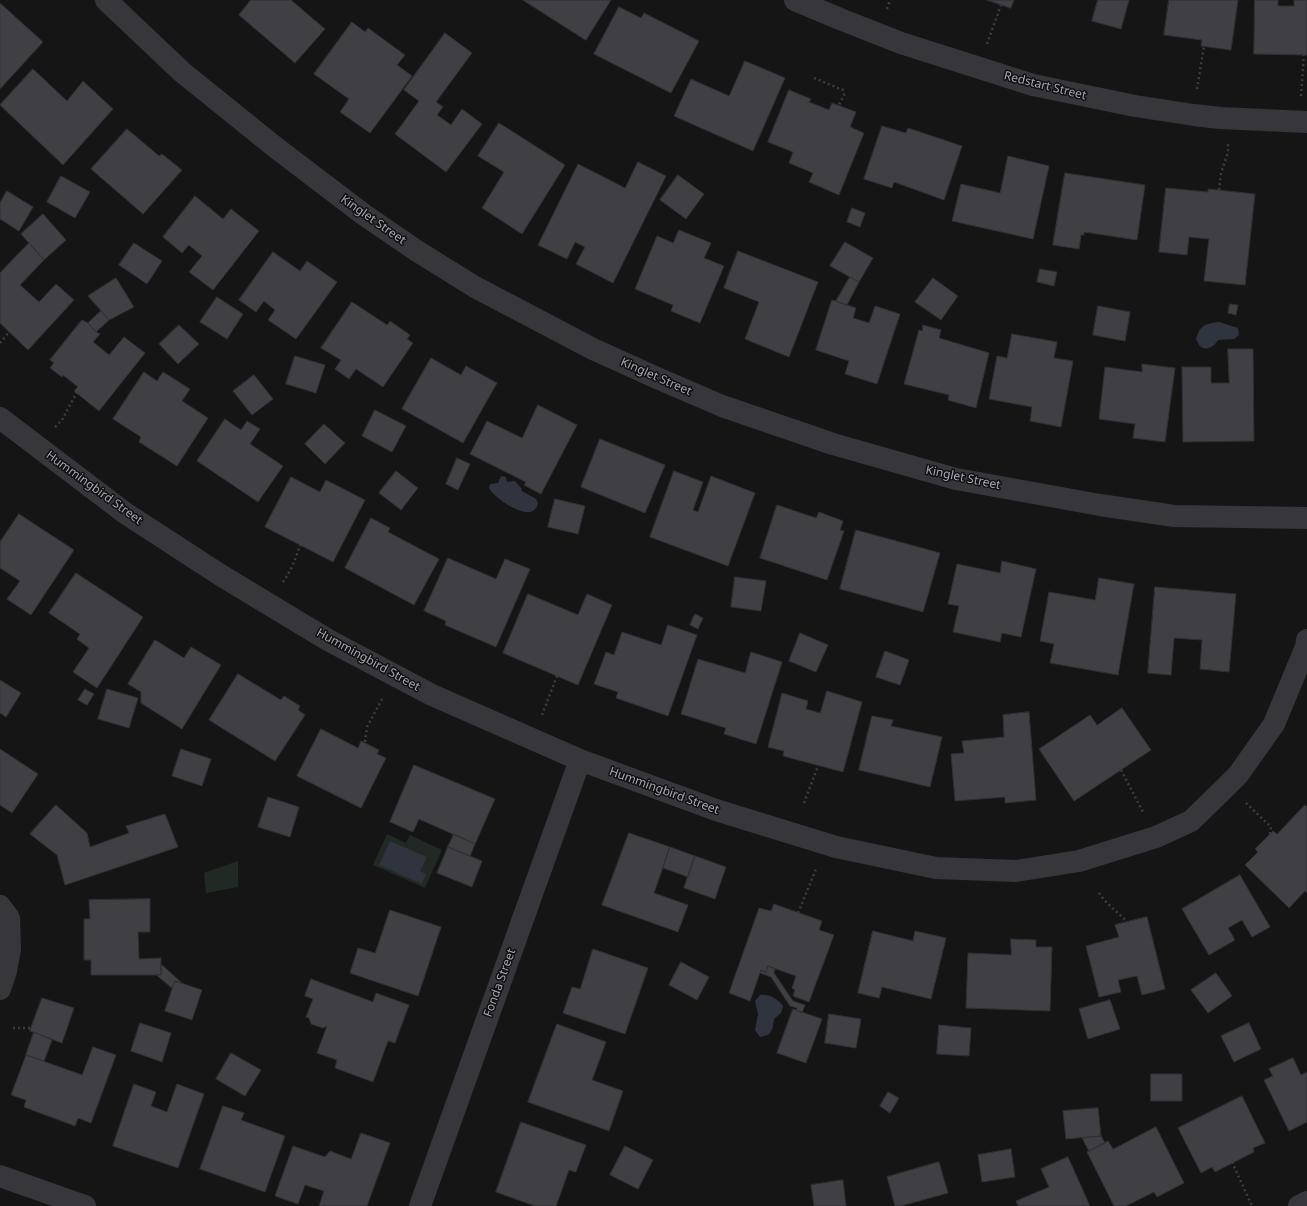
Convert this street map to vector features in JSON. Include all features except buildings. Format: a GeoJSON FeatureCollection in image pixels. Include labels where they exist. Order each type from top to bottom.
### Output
{"type":"FeatureCollection","features":[{"type":"Feature","properties":{"kind":"street","name":"Kinglet Street"},"geometry":{"type":"LineString","coordinates":[[106,0],[182,72],[275,147],[363,214],[417,251],[474,287],[593,349],[657,378],[722,406],[833,444],[956,479],[1100,505],[1174,516],[1307,518]]}},
{"type":"Feature","properties":{"kind":"street","name":"Redstart Street"},"geometry":{"type":"LineString","coordinates":[[795,0],[901,43],[1033,85],[1135,106],[1194,115],[1303,122]]}},
{"type":"Feature","properties":{"kind":"street","name":"Hummingbird Street"},"geometry":{"type":"LineString","coordinates":[[0,418],[126,513],[222,576],[328,640],[432,695],[580,760],[716,810],[836,848],[936,868],[1016,871],[1079,861],[1156,837],[1191,821],[1238,775],[1274,724],[1306,647],[1307,640]]}},
{"type":"Feature","properties":{"kind":"street","name":"Fonda Street"},"geometry":{"type":"LineString","coordinates":[[420,1206],[580,760]]}},
{"type":"Feature","properties":{"kind":"street"},"geometry":{"type":"LineString","coordinates":[[0,906],[9,918],[10,950],[5,976],[0,988]]}},
{"type":"Feature","properties":{"kind":"street"},"geometry":{"type":"LineString","coordinates":[[0,1176],[85,1206]]}},
{"type":"Feature","properties":{"kind":"street"},"geometry":{"type":"LineString","coordinates":[[1299,1206],[1307,1202]]}},
{"type":"Feature","properties":{"kind":"path"},"geometry":{"type":"LineString","coordinates":[[978,68],[1001,5]]}},
{"type":"Feature","properties":{"kind":"path"},"geometry":{"type":"LineString","coordinates":[[1194,115],[1204,46]]}},
{"type":"Feature","properties":{"kind":"path"},"geometry":{"type":"LineString","coordinates":[[1303,122],[1304,55]]}},
{"type":"Feature","properties":{"kind":"path"},"geometry":{"type":"LineString","coordinates":[[814,78],[843,90],[844,95],[839,105]]}},
{"type":"Feature","properties":{"kind":"path"},"geometry":{"type":"LineString","coordinates":[[1219,190],[1228,152],[1229,118]]}},
{"type":"Feature","properties":{"kind":"path"},"geometry":{"type":"LineString","coordinates":[[0,343],[9,332]]}},
{"type":"Feature","properties":{"kind":"path"},"geometry":{"type":"LineString","coordinates":[[37,446],[62,420],[77,392]]}},
{"type":"Feature","properties":{"kind":"path"},"geometry":{"type":"LineString","coordinates":[[281,585],[289,574],[298,554],[300,545]]}},
{"type":"Feature","properties":{"kind":"path"},"geometry":{"type":"LineString","coordinates":[[365,742],[367,727],[394,675]]}},
{"type":"Feature","properties":{"kind":"path"},"geometry":{"type":"LineString","coordinates":[[534,740],[557,676]]}},
{"type":"Feature","properties":{"kind":"path"},"geometry":{"type":"LineString","coordinates":[[804,803],[818,766]]}},
{"type":"Feature","properties":{"kind":"path"},"geometry":{"type":"LineString","coordinates":[[1120,770],[1156,837]]}},
{"type":"Feature","properties":{"kind":"path"},"geometry":{"type":"LineString","coordinates":[[1227,786],[1271,827],[1270,834]]}},
{"type":"Feature","properties":{"kind":"path"},"geometry":{"type":"LineString","coordinates":[[798,913],[827,845]]}},
{"type":"Feature","properties":{"kind":"path"},"geometry":{"type":"LineString","coordinates":[[1099,893],[1102,899],[1119,913],[1127,922]]}},
{"type":"Feature","properties":{"kind":"path"},"geometry":{"type":"LineString","coordinates":[[13,1028],[32,1028]]}},
{"type":"Feature","properties":{"kind":"path"},"geometry":{"type":"LineString","coordinates":[[1232,1162],[1252,1206]]}},
{"type":"Feature","properties":{"kind":"shaded area"},"geometry":{"type":"Polygon","coordinates":[[[1219,322],[1238,328],[1239,335],[1234,339],[1218,340],[1210,348],[1202,348],[1196,339],[1199,331],[1204,326],[1219,322]]]}},
{"type":"Feature","properties":{"kind":"shaded area"},"geometry":{"type":"Polygon","coordinates":[[[501,476],[506,477],[507,482],[515,481],[522,491],[536,499],[538,503],[534,510],[525,512],[514,508],[501,501],[492,492],[489,488],[490,485],[498,483],[501,476]]]}},
{"type":"Feature","properties":{"kind":"shaded area"},"geometry":{"type":"Polygon","coordinates":[[[387,834],[406,843],[410,835],[442,850],[425,888],[373,865],[387,834]]]}},
{"type":"Feature","properties":{"kind":"shaded area"},"geometry":{"type":"Polygon","coordinates":[[[390,841],[427,857],[420,871],[426,874],[422,884],[379,865],[390,841]]]}},
{"type":"Feature","properties":{"kind":"shaded area"},"geometry":{"type":"Polygon","coordinates":[[[238,861],[238,887],[206,893],[204,873],[238,861]]]}},
{"type":"Feature","properties":{"kind":"shaded area"},"geometry":{"type":"Polygon","coordinates":[[[760,995],[767,995],[779,1001],[783,1006],[781,1013],[774,1019],[770,1033],[760,1037],[755,1030],[758,1014],[755,1001],[760,995]]]}}]}
